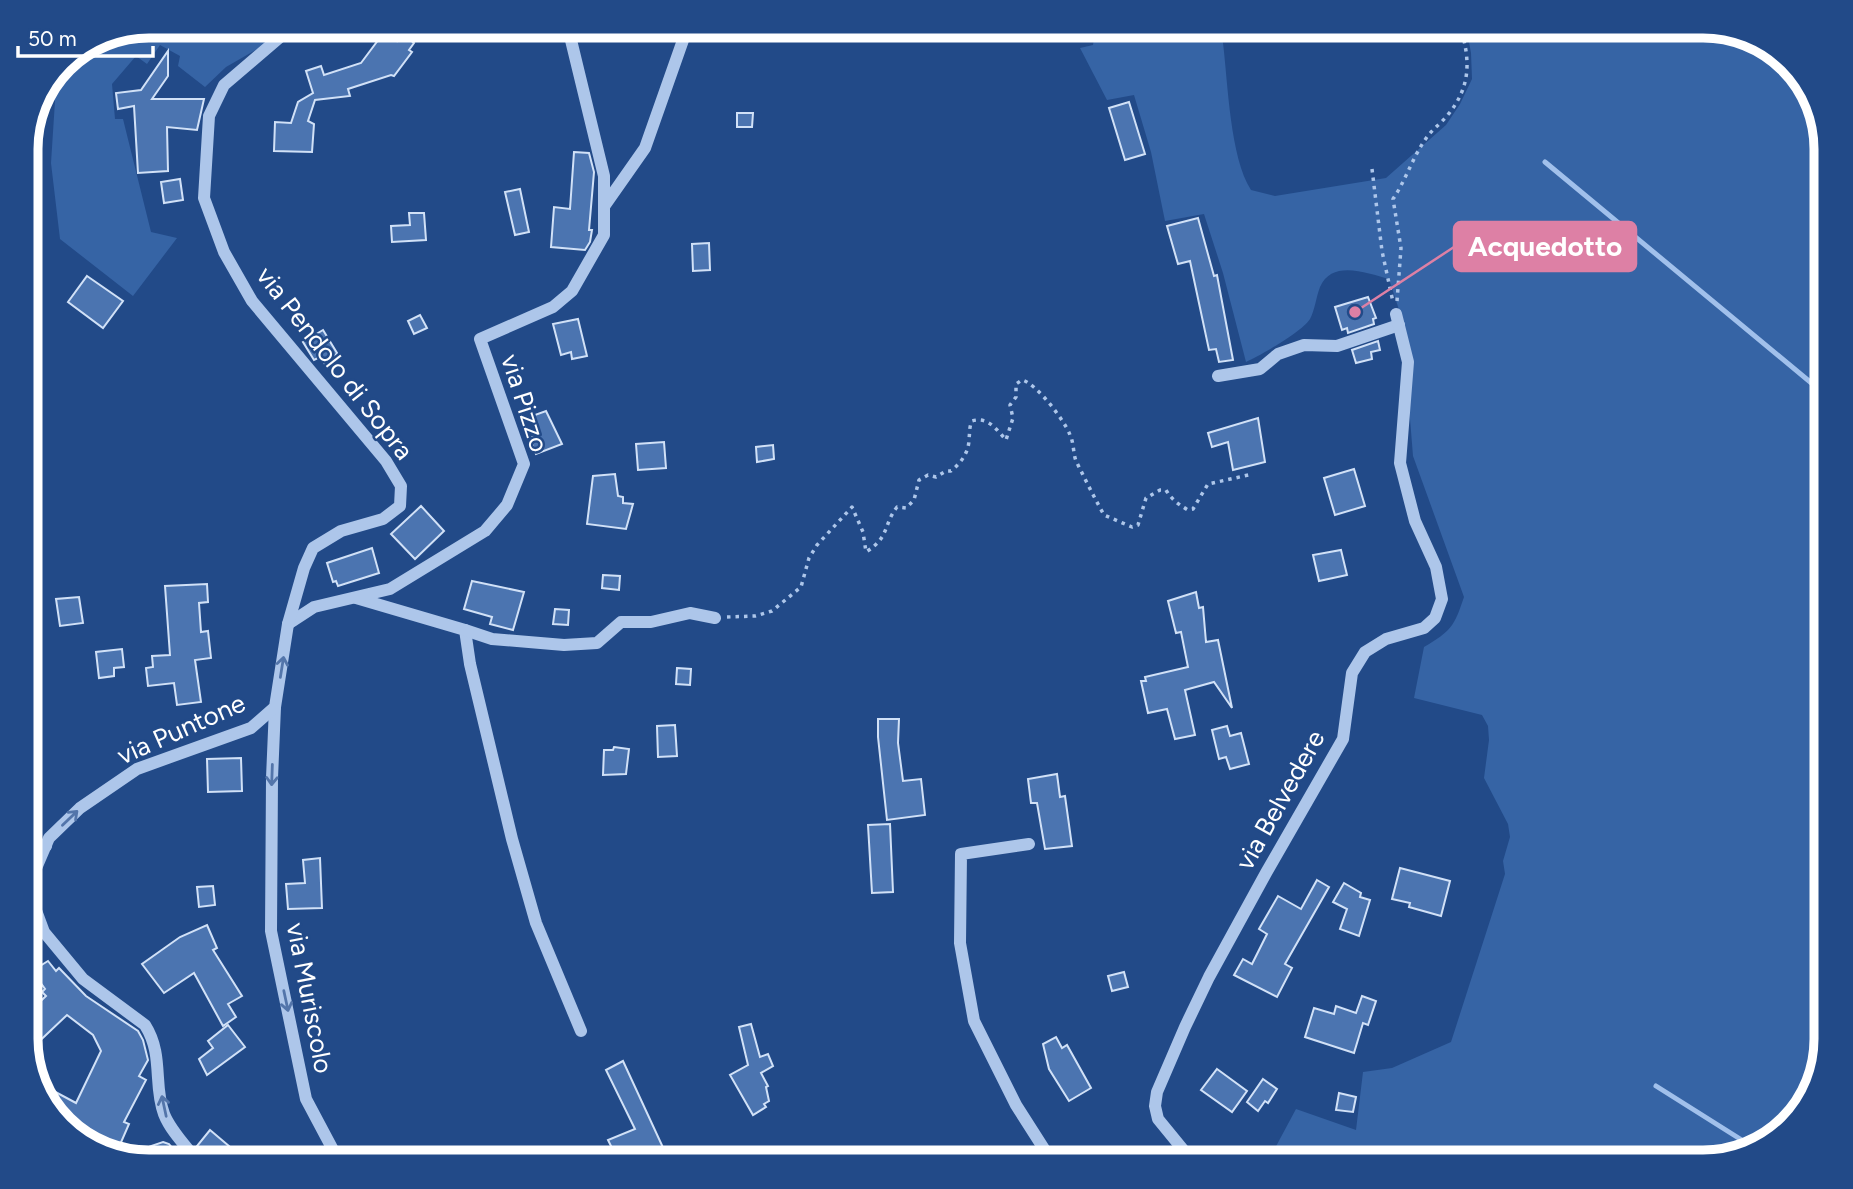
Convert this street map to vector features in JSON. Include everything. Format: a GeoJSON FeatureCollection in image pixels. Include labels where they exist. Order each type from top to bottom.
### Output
{"type":"FeatureCollection","features":[{"type":"Feature","properties":{"kind":"street","name":"via Pendolo di Sopra"},"geometry":{"type":"LineString","coordinates":[[279,38],[224,85],[209,116],[204,198],[224,252],[252,300],[386,461],[401,486],[400,506],[383,519],[341,531],[313,548],[304,568],[288,624]]}},
{"type":"Feature","properties":{"kind":"street","name":"via Pizzo"},"geometry":{"type":"LineString","coordinates":[[288,624],[314,607],[390,589],[485,531],[507,505],[524,464],[480,339],[553,307],[572,291],[604,235],[604,176],[570,38]]}},
{"type":"Feature","properties":{"kind":"street"},"geometry":{"type":"LineString","coordinates":[[604,206],[645,148],[684,38]]}},
{"type":"Feature","properties":{"kind":"street"},"geometry":{"type":"LineString","coordinates":[[1218,376],[1260,369],[1278,354],[1304,345],[1337,346],[1398,320]]}},
{"type":"Feature","properties":{"kind":"street","name":"via Belvedere"},"geometry":{"type":"LineString","coordinates":[[1184,1151],[1158,1119],[1155,1106],[1157,1092],[1185,1027],[1253,896],[1343,739],[1352,674],[1365,652],[1386,639],[1424,628],[1435,618],[1442,599],[1436,567],[1415,521],[1400,463],[1409,362],[1398,320]]}},
{"type":"Feature","properties":{"kind":"street"},"geometry":{"type":"LineString","coordinates":[[352,597],[492,639],[575,644],[597,643],[621,622],[651,622],[690,613],[715,618]]}},
{"type":"Feature","properties":{"kind":"street","name":"via Puntone"},"geometry":{"type":"LineString","coordinates":[[39,862],[49,838],[80,808],[137,769],[251,727],[275,707],[288,624]]}},
{"type":"Feature","properties":{"kind":"street"},"geometry":{"type":"LineString","coordinates":[[465,630],[470,664],[512,839],[536,923],[581,1031]]}},
{"type":"Feature","properties":{"kind":"street","name":"via Muriscolo"},"geometry":{"type":"LineString","coordinates":[[275,707],[271,931],[306,1099],[334,1151]]}},
{"type":"Feature","properties":{"kind":"street"},"geometry":{"type":"LineString","coordinates":[[1030,844],[961,854],[960,943],[974,1021],[1016,1105],[1045,1151]]}},
{"type":"Feature","properties":{"kind":"street"},"geometry":{"type":"LineString","coordinates":[[39,850],[46,846]]}},
{"type":"Feature","properties":{"kind":"street","name":"via Puntone"},"geometry":{"type":"LineString","coordinates":[[39,918],[44,932],[83,979],[145,1025],[151,1034],[164,1113],[191,1151]]}},
{"type":"Feature","properties":{"kind":"path"},"geometry":{"type":"LineString","coordinates":[[1398,320],[1401,248],[1393,199],[1427,137],[1461,96],[1468,72],[1464,38]]}},
{"type":"Feature","properties":{"kind":"path"},"geometry":{"type":"LineString","coordinates":[[1372,169],[1382,251],[1398,320]]}},
{"type":"Feature","properties":{"kind":"path"},"geometry":{"type":"LineString","coordinates":[[715,618],[755,616],[772,611],[801,587],[813,552],[852,507],[863,532],[866,552],[873,548],[887,531],[891,514],[897,507],[906,508],[914,500],[919,480],[928,475],[936,477],[960,464],[968,449],[968,428],[972,421],[986,421],[1006,440],[1013,418],[1010,405],[1016,397],[1016,384],[1022,380],[1035,386],[1042,398],[1062,418],[1072,439],[1074,457],[1104,514],[1112,520],[1132,527],[1138,525],[1146,498],[1160,490],[1166,490],[1180,506],[1193,509],[1208,484],[1254,474]]}},
{"type":"Feature","properties":{"kind":"shaded area"},"geometry":{"type":"Polygon","coordinates":[[[150,38],[274,38],[226,67],[205,87],[178,66],[180,56],[160,45],[147,64],[136,56],[112,84],[115,119],[123,119],[151,232],[177,238],[133,296],[60,239],[51,163],[55,101],[52,98],[61,82],[76,66],[94,53],[114,44],[150,38]]]}},
{"type":"Feature","properties":{"kind":"shaded area"},"geometry":{"type":"Polygon","coordinates":[[[1094,38],[1222,38],[1238,159],[1251,190],[1275,196],[1386,178],[1446,125],[1460,104],[1472,79],[1468,38],[1703,38],[1725,41],[1739,44],[1765,57],[1787,76],[1796,88],[1811,121],[1814,135],[1814,1054],[1811,1068],[1796,1101],[1777,1123],[1765,1132],[1739,1145],[1703,1151],[1273,1151],[1296,1109],[1356,1130],[1363,1072],[1392,1068],[1451,1042],[1505,874],[1503,861],[1510,837],[1508,824],[1484,778],[1489,740],[1488,726],[1482,715],[1414,698],[1424,647],[1450,627],[1464,597],[1413,456],[1402,319],[1389,279],[1351,270],[1333,273],[1320,287],[1312,315],[1306,324],[1281,343],[1246,362],[1223,273],[1204,214],[1165,221],[1151,152],[1134,95],[1107,100],[1080,48],[1093,45],[1094,38]]]}},
{"type":"Feature","properties":{"kind":"building"},"geometry":{"type":"Polygon","coordinates":[[[380,38],[393,38],[397,41],[399,38],[407,38],[414,43],[409,50],[412,52],[394,76],[348,89],[350,96],[315,100],[308,121],[314,124],[312,152],[274,151],[275,122],[291,123],[298,102],[313,93],[306,71],[321,66],[324,75],[361,63],[380,38]]]}},
{"type":"Feature","properties":{"kind":"building"},"geometry":{"type":"Polygon","coordinates":[[[168,51],[168,76],[152,99],[204,99],[197,130],[167,127],[168,171],[138,173],[134,106],[118,109],[116,93],[141,90],[168,51]]]}},
{"type":"Feature","properties":{"kind":"building"},"geometry":{"type":"Polygon","coordinates":[[[1129,102],[1145,154],[1125,160],[1109,108],[1129,102]]]}},
{"type":"Feature","properties":{"kind":"building"},"geometry":{"type":"Polygon","coordinates":[[[737,113],[753,113],[752,127],[737,127],[737,113]]]}},
{"type":"Feature","properties":{"kind":"building"},"geometry":{"type":"Polygon","coordinates":[[[574,152],[589,153],[594,172],[589,230],[592,230],[585,250],[551,247],[554,207],[570,209],[574,152]]]}},
{"type":"Feature","properties":{"kind":"building"},"geometry":{"type":"Polygon","coordinates":[[[180,179],[183,200],[164,203],[161,182],[180,179]]]}},
{"type":"Feature","properties":{"kind":"building"},"geometry":{"type":"Polygon","coordinates":[[[520,189],[529,232],[515,235],[505,192],[520,189]]]}},
{"type":"Feature","properties":{"kind":"building"},"geometry":{"type":"Polygon","coordinates":[[[409,213],[424,213],[426,240],[392,242],[391,226],[410,225],[409,213]]]}},
{"type":"Feature","properties":{"kind":"building"},"geometry":{"type":"Polygon","coordinates":[[[1198,218],[1214,276],[1217,275],[1233,360],[1219,362],[1216,349],[1209,350],[1190,261],[1178,264],[1167,226],[1198,218]]]}},
{"type":"Feature","properties":{"kind":"building"},"geometry":{"type":"Polygon","coordinates":[[[709,243],[710,270],[693,271],[692,244],[709,243]]]}},
{"type":"Feature","properties":{"kind":"building"},"geometry":{"type":"Polygon","coordinates":[[[87,276],[123,301],[103,328],[68,302],[87,276]]]}},
{"type":"Feature","properties":{"kind":"building"},"geometry":{"type":"Polygon","coordinates":[[[1368,297],[1376,318],[1373,319],[1374,324],[1348,333],[1347,328],[1342,330],[1335,307],[1368,297]]]}},
{"type":"Feature","properties":{"kind":"building"},"geometry":{"type":"Polygon","coordinates":[[[420,315],[427,328],[414,334],[408,321],[420,315]]]}},
{"type":"Feature","properties":{"kind":"building"},"geometry":{"type":"Polygon","coordinates":[[[578,319],[587,356],[572,359],[571,352],[561,355],[553,324],[578,319]]]}},
{"type":"Feature","properties":{"kind":"building"},"geometry":{"type":"Polygon","coordinates":[[[323,330],[337,353],[327,367],[320,357],[314,360],[303,342],[323,330]]]}},
{"type":"Feature","properties":{"kind":"building"},"geometry":{"type":"Polygon","coordinates":[[[1378,341],[1380,350],[1371,352],[1372,359],[1356,363],[1352,350],[1378,341]]]}},
{"type":"Feature","properties":{"kind":"building"},"geometry":{"type":"Polygon","coordinates":[[[546,411],[562,444],[536,454],[530,438],[539,435],[532,416],[546,411]]]}},
{"type":"Feature","properties":{"kind":"building"},"geometry":{"type":"Polygon","coordinates":[[[1258,418],[1265,462],[1233,470],[1228,442],[1212,447],[1208,433],[1258,418]]]}},
{"type":"Feature","properties":{"kind":"building"},"geometry":{"type":"Polygon","coordinates":[[[664,442],[666,468],[638,470],[636,444],[664,442]]]}},
{"type":"Feature","properties":{"kind":"building"},"geometry":{"type":"Polygon","coordinates":[[[773,445],[774,459],[757,462],[756,447],[773,445]]]}},
{"type":"Feature","properties":{"kind":"building"},"geometry":{"type":"Polygon","coordinates":[[[1354,469],[1365,506],[1335,515],[1324,478],[1354,469]]]}},
{"type":"Feature","properties":{"kind":"building"},"geometry":{"type":"Polygon","coordinates":[[[615,474],[618,496],[623,497],[623,503],[633,504],[626,529],[587,524],[593,476],[615,474]]]}},
{"type":"Feature","properties":{"kind":"building"},"geometry":{"type":"Polygon","coordinates":[[[421,506],[444,531],[415,559],[391,534],[421,506]]]}},
{"type":"Feature","properties":{"kind":"building"},"geometry":{"type":"Polygon","coordinates":[[[372,548],[379,573],[338,586],[336,581],[333,582],[327,563],[372,548]]]}},
{"type":"Feature","properties":{"kind":"building"},"geometry":{"type":"Polygon","coordinates":[[[1341,550],[1347,575],[1319,581],[1313,555],[1341,550]]]}},
{"type":"Feature","properties":{"kind":"building"},"geometry":{"type":"Polygon","coordinates":[[[603,575],[620,576],[619,590],[602,588],[603,575]]]}},
{"type":"Feature","properties":{"kind":"building"},"geometry":{"type":"Polygon","coordinates":[[[472,581],[524,592],[513,630],[490,624],[492,617],[464,609],[472,581]]]}},
{"type":"Feature","properties":{"kind":"building"},"geometry":{"type":"Polygon","coordinates":[[[207,584],[208,602],[199,603],[201,632],[208,631],[211,658],[195,660],[201,702],[177,705],[174,683],[148,686],[146,668],[153,667],[152,656],[170,655],[165,586],[207,584]]]}},
{"type":"Feature","properties":{"kind":"building"},"geometry":{"type":"Polygon","coordinates":[[[1196,592],[1199,608],[1203,607],[1206,642],[1218,640],[1232,708],[1214,682],[1185,690],[1195,735],[1175,739],[1167,709],[1148,713],[1141,681],[1146,681],[1145,677],[1188,667],[1181,632],[1176,633],[1168,601],[1196,592]]]}},
{"type":"Feature","properties":{"kind":"building"},"geometry":{"type":"Polygon","coordinates":[[[79,597],[83,623],[60,626],[56,599],[79,597]]]}},
{"type":"Feature","properties":{"kind":"building"},"geometry":{"type":"Polygon","coordinates":[[[555,609],[569,610],[568,625],[553,624],[555,609]]]}},
{"type":"Feature","properties":{"kind":"building"},"geometry":{"type":"Polygon","coordinates":[[[122,649],[124,667],[114,668],[114,676],[99,678],[96,652],[122,649]]]}},
{"type":"Feature","properties":{"kind":"building"},"geometry":{"type":"Polygon","coordinates":[[[677,668],[691,669],[690,685],[676,684],[677,668]]]}},
{"type":"Feature","properties":{"kind":"building"},"geometry":{"type":"Polygon","coordinates":[[[878,719],[899,719],[898,743],[903,781],[921,779],[925,815],[887,820],[878,719]]]}},
{"type":"Feature","properties":{"kind":"building"},"geometry":{"type":"Polygon","coordinates":[[[675,725],[677,756],[658,757],[657,726],[675,725]]]}},
{"type":"Feature","properties":{"kind":"building"},"geometry":{"type":"Polygon","coordinates":[[[1227,726],[1230,736],[1241,733],[1249,764],[1230,769],[1226,757],[1219,759],[1212,730],[1227,726]]]}},
{"type":"Feature","properties":{"kind":"building"},"geometry":{"type":"Polygon","coordinates":[[[614,747],[629,749],[626,774],[603,775],[604,750],[613,750],[614,747]]]}},
{"type":"Feature","properties":{"kind":"building"},"geometry":{"type":"Polygon","coordinates":[[[241,758],[242,791],[208,792],[207,759],[241,758]]]}},
{"type":"Feature","properties":{"kind":"building"},"geometry":{"type":"Polygon","coordinates":[[[1057,774],[1060,797],[1065,796],[1072,846],[1045,849],[1037,803],[1031,803],[1028,779],[1057,774]]]}},
{"type":"Feature","properties":{"kind":"building"},"geometry":{"type":"Polygon","coordinates":[[[890,824],[893,892],[872,893],[868,825],[890,824]]]}},
{"type":"Feature","properties":{"kind":"building"},"geometry":{"type":"Polygon","coordinates":[[[320,858],[322,908],[288,909],[286,884],[305,883],[303,860],[320,858]]]}},
{"type":"Feature","properties":{"kind":"building"},"geometry":{"type":"Polygon","coordinates":[[[1400,868],[1450,881],[1441,916],[1409,907],[1410,903],[1392,899],[1400,868]]]}},
{"type":"Feature","properties":{"kind":"building"},"geometry":{"type":"Polygon","coordinates":[[[1317,880],[1329,887],[1285,964],[1292,968],[1277,997],[1234,975],[1243,959],[1252,964],[1267,934],[1259,929],[1278,896],[1301,909],[1317,880]]]}},
{"type":"Feature","properties":{"kind":"building"},"geometry":{"type":"Polygon","coordinates":[[[1344,883],[1361,893],[1360,897],[1370,900],[1359,936],[1340,929],[1347,909],[1333,902],[1344,883]]]}},
{"type":"Feature","properties":{"kind":"building"},"geometry":{"type":"Polygon","coordinates":[[[213,886],[215,905],[199,907],[197,887],[213,886]]]}},
{"type":"Feature","properties":{"kind":"building"},"geometry":{"type":"Polygon","coordinates":[[[207,925],[217,948],[213,950],[242,996],[228,1004],[236,1017],[223,1026],[194,973],[164,993],[142,964],[180,937],[207,925]]]}},
{"type":"Feature","properties":{"kind":"building"},"geometry":{"type":"Polygon","coordinates":[[[48,961],[56,971],[59,968],[86,996],[138,1031],[143,1040],[148,1060],[139,1076],[146,1080],[124,1122],[129,1124],[119,1146],[88,1132],[71,1118],[50,1089],[76,1103],[101,1051],[93,1035],[67,1015],[39,1042],[39,1003],[46,996],[39,981],[39,967],[48,961]]]}},
{"type":"Feature","properties":{"kind":"building"},"geometry":{"type":"Polygon","coordinates":[[[1124,972],[1128,987],[1112,991],[1108,976],[1124,972]]]}},
{"type":"Feature","properties":{"kind":"building"},"geometry":{"type":"Polygon","coordinates":[[[1362,996],[1376,1001],[1368,1025],[1363,1023],[1354,1053],[1305,1037],[1314,1008],[1334,1014],[1336,1006],[1356,1013],[1362,996]]]}},
{"type":"Feature","properties":{"kind":"building"},"geometry":{"type":"Polygon","coordinates":[[[751,1024],[760,1057],[768,1054],[773,1066],[761,1073],[768,1086],[769,1101],[764,1104],[766,1107],[753,1115],[730,1075],[748,1065],[739,1027],[751,1024]]]}},
{"type":"Feature","properties":{"kind":"building"},"geometry":{"type":"Polygon","coordinates":[[[228,1025],[245,1047],[207,1075],[199,1059],[213,1048],[208,1041],[228,1025]]]}},
{"type":"Feature","properties":{"kind":"building"},"geometry":{"type":"Polygon","coordinates":[[[1056,1037],[1062,1048],[1067,1045],[1091,1088],[1069,1101],[1049,1069],[1043,1044],[1056,1037]]]}},
{"type":"Feature","properties":{"kind":"building"},"geometry":{"type":"Polygon","coordinates":[[[623,1061],[665,1151],[606,1151],[612,1148],[608,1140],[635,1129],[606,1070],[623,1061]]]}},
{"type":"Feature","properties":{"kind":"building"},"geometry":{"type":"Polygon","coordinates":[[[1217,1069],[1247,1091],[1232,1112],[1201,1090],[1217,1069]]]}},
{"type":"Feature","properties":{"kind":"building"},"geometry":{"type":"Polygon","coordinates":[[[1263,1079],[1277,1089],[1268,1103],[1265,1101],[1258,1111],[1247,1102],[1263,1079]]]}},
{"type":"Feature","properties":{"kind":"building"},"geometry":{"type":"Polygon","coordinates":[[[1339,1093],[1356,1097],[1353,1112],[1336,1110],[1339,1093]]]}},
{"type":"Feature","properties":{"kind":"building"},"geometry":{"type":"Polygon","coordinates":[[[210,1130],[235,1151],[200,1151],[197,1146],[210,1130]]]}},
{"type":"Feature","properties":{"kind":"building"},"geometry":{"type":"Polygon","coordinates":[[[163,1142],[175,1151],[144,1151],[163,1142]]]}},
{"type":"Feature","properties":{"kind":"waterway"},"geometry":{"type":"LineString","coordinates":[[1545,162],[1814,385]]}},
{"type":"Feature","properties":{"kind":"waterway"},"geometry":{"type":"LineString","coordinates":[[1656,1086],[1745,1142]]}},
{"type":"Feature","properties":{"kind":"place","name":"Acquedotto"},"geometry":{"type":"Point","coordinates":[1355,312]}}]}
